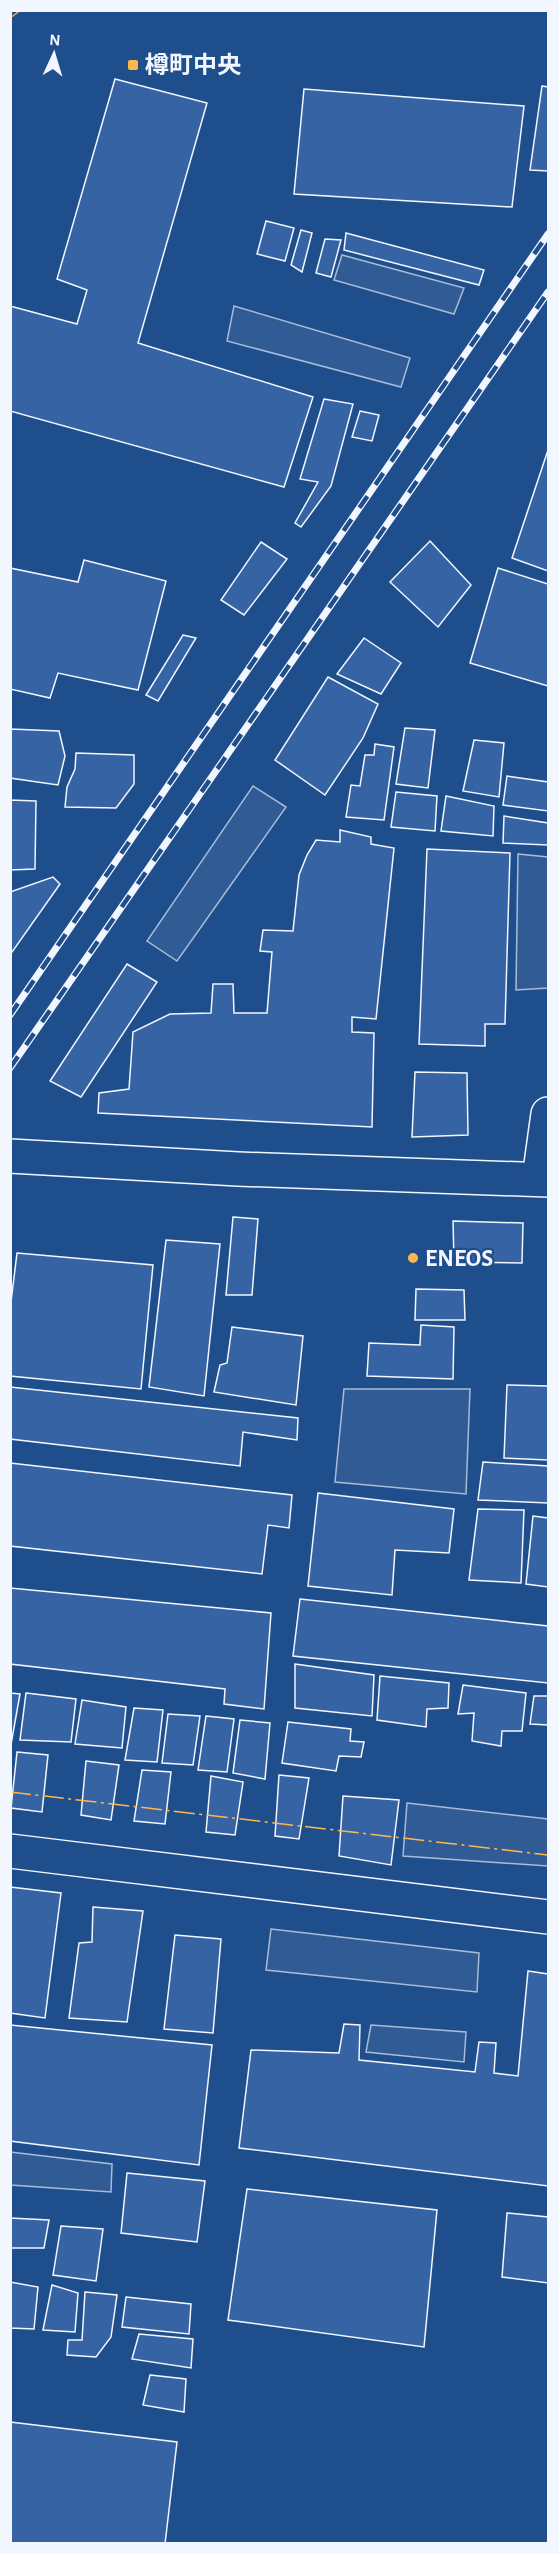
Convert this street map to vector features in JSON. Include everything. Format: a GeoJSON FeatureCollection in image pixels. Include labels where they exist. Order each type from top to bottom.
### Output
{"type":"FeatureCollection","features":[{"type":"Feature","properties":{"kind":"street"},"geometry":{"type":"LineString","coordinates":[[10,1156],[238,1169],[544,1180],[549,1114]]}},
{"type":"Feature","properties":{"kind":"street"},"geometry":{"type":"LineString","coordinates":[[10,1851],[549,1917]]}},
{"type":"Feature","properties":{"kind":"shaded area"},"geometry":{"type":"Polygon","coordinates":[[[342,255],[464,288],[454,314],[334,280],[342,255]]]}},
{"type":"Feature","properties":{"kind":"shaded area"},"geometry":{"type":"Polygon","coordinates":[[[234,306],[410,358],[401,387],[227,341],[234,306]]]}},
{"type":"Feature","properties":{"kind":"shaded area"},"geometry":{"type":"Polygon","coordinates":[[[253,786],[286,807],[177,961],[147,941],[253,786]]]}},
{"type":"Feature","properties":{"kind":"shaded area"},"geometry":{"type":"Polygon","coordinates":[[[518,854],[548,857],[548,988],[516,990],[518,854]]]}},
{"type":"Feature","properties":{"kind":"shaded area"},"geometry":{"type":"Polygon","coordinates":[[[344,1389],[470,1389],[466,1494],[335,1482],[344,1389]]]}},
{"type":"Feature","properties":{"kind":"shaded area"},"geometry":{"type":"Polygon","coordinates":[[[407,1803],[548,1819],[548,1866],[403,1856],[407,1803]]]}},
{"type":"Feature","properties":{"kind":"shaded area"},"geometry":{"type":"Polygon","coordinates":[[[271,1929],[479,1953],[477,1992],[266,1970],[271,1929]]]}},
{"type":"Feature","properties":{"kind":"shaded area"},"geometry":{"type":"Polygon","coordinates":[[[371,2025],[466,2032],[464,2062],[366,2052],[371,2025]]]}},
{"type":"Feature","properties":{"kind":"shaded area"},"geometry":{"type":"Polygon","coordinates":[[[10,2152],[112,2164],[111,2192],[11,2185],[10,2152]]]}},
{"type":"Feature","properties":{"kind":"building"},"geometry":{"type":"Polygon","coordinates":[[[115,79],[207,103],[138,343],[313,397],[284,487],[10,411],[10,306],[77,324],[87,290],[57,279],[115,79]]]}},
{"type":"Feature","properties":{"kind":"building"},"geometry":{"type":"Polygon","coordinates":[[[542,86],[548,87],[548,171],[530,170],[542,86]]]}},
{"type":"Feature","properties":{"kind":"building"},"geometry":{"type":"Polygon","coordinates":[[[304,89],[524,106],[512,207],[294,194],[304,89]]]}},
{"type":"Feature","properties":{"kind":"building"},"geometry":{"type":"Polygon","coordinates":[[[266,221],[294,228],[285,261],[257,254],[266,221]]]}},
{"type":"Feature","properties":{"kind":"building"},"geometry":{"type":"Polygon","coordinates":[[[301,230],[312,233],[302,272],[291,265],[301,230]]]}},
{"type":"Feature","properties":{"kind":"building"},"geometry":{"type":"Polygon","coordinates":[[[346,233],[484,270],[479,285],[344,250],[346,233]]]}},
{"type":"Feature","properties":{"kind":"building"},"geometry":{"type":"Polygon","coordinates":[[[325,239],[341,240],[331,277],[316,273],[325,239]]]}},
{"type":"Feature","properties":{"kind":"building"},"geometry":{"type":"Polygon","coordinates":[[[324,399],[353,404],[331,486],[301,527],[295,523],[318,482],[300,479],[324,399]]]}},
{"type":"Feature","properties":{"kind":"building"},"geometry":{"type":"Polygon","coordinates":[[[360,411],[379,415],[372,441],[352,437],[360,411]]]}},
{"type":"Feature","properties":{"kind":"building"},"geometry":{"type":"Polygon","coordinates":[[[548,450],[548,571],[512,558],[548,450]]]}},
{"type":"Feature","properties":{"kind":"building"},"geometry":{"type":"Polygon","coordinates":[[[430,541],[471,585],[438,627],[390,582],[430,541]]]}},
{"type":"Feature","properties":{"kind":"building"},"geometry":{"type":"Polygon","coordinates":[[[261,542],[287,559],[244,615],[221,600],[261,542]]]}},
{"type":"Feature","properties":{"kind":"building"},"geometry":{"type":"Polygon","coordinates":[[[84,560],[166,581],[138,690],[58,673],[50,698],[10,689],[10,568],[78,582],[84,560]]]}},
{"type":"Feature","properties":{"kind":"building"},"geometry":{"type":"Polygon","coordinates":[[[498,568],[548,584],[548,686],[470,663],[498,568]]]}},
{"type":"Feature","properties":{"kind":"building"},"geometry":{"type":"Polygon","coordinates":[[[183,635],[196,638],[158,701],[146,695],[183,635]]]}},
{"type":"Feature","properties":{"kind":"building"},"geometry":{"type":"Polygon","coordinates":[[[364,638],[401,663],[381,694],[337,674],[364,638]]]}},
{"type":"Feature","properties":{"kind":"building"},"geometry":{"type":"Polygon","coordinates":[[[328,677],[378,704],[363,738],[325,795],[275,760],[328,677]]]}},
{"type":"Feature","properties":{"kind":"building"},"geometry":{"type":"Polygon","coordinates":[[[405,728],[435,730],[428,788],[396,784],[405,728]]]}},
{"type":"Feature","properties":{"kind":"building"},"geometry":{"type":"Polygon","coordinates":[[[10,729],[59,731],[65,756],[58,785],[10,778],[10,729]]]}},
{"type":"Feature","properties":{"kind":"building"},"geometry":{"type":"Polygon","coordinates":[[[474,740],[504,743],[499,797],[463,791],[474,740]]]}},
{"type":"Feature","properties":{"kind":"building"},"geometry":{"type":"Polygon","coordinates":[[[375,744],[394,747],[384,820],[346,817],[351,785],[360,786],[365,755],[374,755],[375,744]]]}},
{"type":"Feature","properties":{"kind":"building"},"geometry":{"type":"Polygon","coordinates":[[[76,753],[134,755],[134,784],[116,808],[65,807],[67,787],[75,769],[76,753]]]}},
{"type":"Feature","properties":{"kind":"building"},"geometry":{"type":"Polygon","coordinates":[[[507,776],[548,782],[548,811],[503,805],[507,776]]]}},
{"type":"Feature","properties":{"kind":"building"},"geometry":{"type":"Polygon","coordinates":[[[396,792],[437,796],[435,831],[391,827],[396,792]]]}},
{"type":"Feature","properties":{"kind":"building"},"geometry":{"type":"Polygon","coordinates":[[[446,796],[494,806],[493,836],[441,831],[446,796]]]}},
{"type":"Feature","properties":{"kind":"building"},"geometry":{"type":"Polygon","coordinates":[[[10,800],[36,801],[35,869],[10,870],[10,800]]]}},
{"type":"Feature","properties":{"kind":"building"},"geometry":{"type":"Polygon","coordinates":[[[504,816],[548,823],[548,845],[503,843],[504,816]]]}},
{"type":"Feature","properties":{"kind":"building"},"geometry":{"type":"Polygon","coordinates":[[[340,830],[371,837],[371,844],[394,848],[376,1019],[352,1017],[352,1032],[374,1033],[372,1127],[98,1113],[99,1093],[129,1089],[133,1032],[170,1014],[211,1013],[213,984],[233,984],[234,1013],[267,1013],[272,952],[260,951],[263,930],[293,931],[299,875],[307,855],[316,840],[340,842],[340,830]]]}},
{"type":"Feature","properties":{"kind":"building"},"geometry":{"type":"Polygon","coordinates":[[[427,849],[510,853],[505,1024],[485,1024],[485,1046],[419,1044],[427,849]]]}},
{"type":"Feature","properties":{"kind":"building"},"geometry":{"type":"Polygon","coordinates":[[[53,877],[60,884],[10,955],[10,892],[53,877]]]}},
{"type":"Feature","properties":{"kind":"building"},"geometry":{"type":"Polygon","coordinates":[[[127,964],[157,982],[81,1097],[50,1081],[127,964]]]}},
{"type":"Feature","properties":{"kind":"building"},"geometry":{"type":"Polygon","coordinates":[[[415,1072],[467,1073],[468,1135],[412,1137],[415,1072]]]}},
{"type":"Feature","properties":{"kind":"building"},"geometry":{"type":"Polygon","coordinates":[[[233,1217],[258,1219],[252,1295],[226,1295],[233,1217]]]}},
{"type":"Feature","properties":{"kind":"building"},"geometry":{"type":"Polygon","coordinates":[[[453,1221],[523,1223],[522,1263],[454,1262],[453,1221]]]}},
{"type":"Feature","properties":{"kind":"building"},"geometry":{"type":"Polygon","coordinates":[[[166,1240],[220,1244],[204,1396],[149,1387],[166,1240]]]}},
{"type":"Feature","properties":{"kind":"building"},"geometry":{"type":"Polygon","coordinates":[[[17,1253],[153,1265],[141,1389],[10,1376],[10,1310],[17,1253]]]}},
{"type":"Feature","properties":{"kind":"building"},"geometry":{"type":"Polygon","coordinates":[[[416,1289],[464,1290],[465,1320],[415,1320],[416,1289]]]}},
{"type":"Feature","properties":{"kind":"building"},"geometry":{"type":"Polygon","coordinates":[[[421,1325],[454,1327],[453,1379],[367,1376],[369,1343],[420,1345],[421,1325]]]}},
{"type":"Feature","properties":{"kind":"building"},"geometry":{"type":"Polygon","coordinates":[[[232,1327],[303,1336],[296,1405],[214,1392],[220,1365],[227,1363],[232,1327]]]}},
{"type":"Feature","properties":{"kind":"building"},"geometry":{"type":"Polygon","coordinates":[[[507,1385],[548,1386],[548,1460],[504,1458],[507,1385]]]}},
{"type":"Feature","properties":{"kind":"building"},"geometry":{"type":"Polygon","coordinates":[[[10,1387],[298,1418],[297,1440],[243,1432],[240,1466],[10,1439],[10,1387]]]}},
{"type":"Feature","properties":{"kind":"building"},"geometry":{"type":"Polygon","coordinates":[[[483,1462],[548,1466],[548,1503],[478,1500],[483,1462]]]}},
{"type":"Feature","properties":{"kind":"building"},"geometry":{"type":"Polygon","coordinates":[[[10,1463],[292,1495],[289,1528],[268,1525],[262,1574],[10,1546],[10,1463]]]}},
{"type":"Feature","properties":{"kind":"building"},"geometry":{"type":"Polygon","coordinates":[[[318,1493],[454,1509],[449,1553],[395,1550],[392,1595],[308,1586],[318,1493]]]}},
{"type":"Feature","properties":{"kind":"building"},"geometry":{"type":"Polygon","coordinates":[[[478,1509],[524,1510],[521,1583],[469,1580],[478,1509]]]}},
{"type":"Feature","properties":{"kind":"building"},"geometry":{"type":"Polygon","coordinates":[[[533,1516],[548,1518],[548,1587],[526,1584],[533,1516]]]}},
{"type":"Feature","properties":{"kind":"building"},"geometry":{"type":"Polygon","coordinates":[[[10,1588],[271,1613],[264,1709],[224,1704],[225,1689],[10,1664],[10,1588]]]}},
{"type":"Feature","properties":{"kind":"building"},"geometry":{"type":"Polygon","coordinates":[[[300,1599],[548,1626],[548,1683],[293,1656],[300,1599]]]}},
{"type":"Feature","properties":{"kind":"building"},"geometry":{"type":"Polygon","coordinates":[[[295,1664],[374,1675],[372,1716],[295,1708],[295,1664]]]}},
{"type":"Feature","properties":{"kind":"building"},"geometry":{"type":"Polygon","coordinates":[[[380,1676],[449,1683],[448,1708],[427,1709],[426,1727],[377,1720],[380,1676]]]}},
{"type":"Feature","properties":{"kind":"building"},"geometry":{"type":"Polygon","coordinates":[[[463,1685],[526,1693],[522,1731],[502,1731],[501,1746],[472,1741],[474,1713],[458,1714],[463,1685]]]}},
{"type":"Feature","properties":{"kind":"building"},"geometry":{"type":"Polygon","coordinates":[[[10,1693],[20,1694],[10,1750],[10,1693]]]}},
{"type":"Feature","properties":{"kind":"building"},"geometry":{"type":"Polygon","coordinates":[[[26,1693],[76,1699],[71,1742],[20,1740],[26,1693]]]}},
{"type":"Feature","properties":{"kind":"building"},"geometry":{"type":"Polygon","coordinates":[[[534,1696],[548,1696],[548,1725],[530,1724],[534,1696]]]}},
{"type":"Feature","properties":{"kind":"building"},"geometry":{"type":"Polygon","coordinates":[[[82,1700],[126,1707],[122,1748],[75,1744],[82,1700]]]}},
{"type":"Feature","properties":{"kind":"building"},"geometry":{"type":"Polygon","coordinates":[[[134,1708],[163,1710],[157,1762],[125,1760],[134,1708]]]}},
{"type":"Feature","properties":{"kind":"building"},"geometry":{"type":"Polygon","coordinates":[[[168,1714],[200,1716],[193,1765],[162,1763],[168,1714]]]}},
{"type":"Feature","properties":{"kind":"building"},"geometry":{"type":"Polygon","coordinates":[[[206,1716],[234,1719],[227,1772],[198,1770],[206,1716]]]}},
{"type":"Feature","properties":{"kind":"building"},"geometry":{"type":"Polygon","coordinates":[[[240,1720],[270,1723],[265,1779],[233,1773],[240,1720]]]}},
{"type":"Feature","properties":{"kind":"building"},"geometry":{"type":"Polygon","coordinates":[[[288,1722],[351,1729],[350,1741],[364,1742],[361,1757],[339,1756],[336,1771],[282,1763],[288,1722]]]}},
{"type":"Feature","properties":{"kind":"building"},"geometry":{"type":"Polygon","coordinates":[[[17,1752],[48,1755],[42,1812],[11,1808],[17,1752]]]}},
{"type":"Feature","properties":{"kind":"building"},"geometry":{"type":"Polygon","coordinates":[[[86,1761],[119,1765],[111,1820],[81,1815],[86,1761]]]}},
{"type":"Feature","properties":{"kind":"building"},"geometry":{"type":"Polygon","coordinates":[[[142,1770],[171,1772],[165,1824],[134,1821],[142,1770]]]}},
{"type":"Feature","properties":{"kind":"building"},"geometry":{"type":"Polygon","coordinates":[[[279,1775],[309,1778],[299,1839],[275,1836],[279,1775]]]}},
{"type":"Feature","properties":{"kind":"building"},"geometry":{"type":"Polygon","coordinates":[[[211,1776],[243,1782],[235,1835],[206,1832],[211,1776]]]}},
{"type":"Feature","properties":{"kind":"building"},"geometry":{"type":"Polygon","coordinates":[[[343,1796],[399,1800],[391,1865],[339,1856],[343,1796]]]}},
{"type":"Feature","properties":{"kind":"building"},"geometry":{"type":"Polygon","coordinates":[[[10,1887],[61,1893],[45,2018],[10,2013],[10,1887]]]}},
{"type":"Feature","properties":{"kind":"building"},"geometry":{"type":"Polygon","coordinates":[[[93,1907],[143,1911],[127,2022],[69,2018],[79,1943],[92,1942],[93,1907]]]}},
{"type":"Feature","properties":{"kind":"building"},"geometry":{"type":"Polygon","coordinates":[[[175,1935],[221,1939],[213,2033],[164,2029],[175,1935]]]}},
{"type":"Feature","properties":{"kind":"building"},"geometry":{"type":"Polygon","coordinates":[[[528,1971],[548,1974],[548,2186],[239,2148],[251,2050],[339,2053],[344,2024],[360,2025],[359,2060],[475,2072],[479,2042],[496,2043],[494,2073],[518,2076],[528,1971]]]}},
{"type":"Feature","properties":{"kind":"building"},"geometry":{"type":"Polygon","coordinates":[[[10,2025],[212,2045],[199,2165],[10,2141],[10,2025]]]}},
{"type":"Feature","properties":{"kind":"building"},"geometry":{"type":"Polygon","coordinates":[[[127,2173],[205,2181],[197,2242],[121,2233],[127,2173]]]}},
{"type":"Feature","properties":{"kind":"building"},"geometry":{"type":"Polygon","coordinates":[[[247,2189],[437,2210],[424,2347],[228,2320],[247,2189]]]}},
{"type":"Feature","properties":{"kind":"building"},"geometry":{"type":"Polygon","coordinates":[[[507,2213],[548,2217],[548,2283],[502,2277],[507,2213]]]}},
{"type":"Feature","properties":{"kind":"building"},"geometry":{"type":"Polygon","coordinates":[[[10,2218],[49,2220],[44,2248],[10,2248],[10,2218]]]}},
{"type":"Feature","properties":{"kind":"building"},"geometry":{"type":"Polygon","coordinates":[[[61,2226],[103,2229],[96,2281],[53,2275],[61,2226]]]}},
{"type":"Feature","properties":{"kind":"building"},"geometry":{"type":"Polygon","coordinates":[[[10,2282],[38,2287],[34,2329],[10,2328],[10,2282]]]}},
{"type":"Feature","properties":{"kind":"building"},"geometry":{"type":"Polygon","coordinates":[[[52,2285],[78,2293],[75,2332],[43,2330],[52,2285]]]}},
{"type":"Feature","properties":{"kind":"building"},"geometry":{"type":"Polygon","coordinates":[[[85,2292],[117,2295],[111,2337],[96,2357],[67,2355],[68,2340],[82,2340],[85,2292]]]}},
{"type":"Feature","properties":{"kind":"building"},"geometry":{"type":"Polygon","coordinates":[[[126,2297],[191,2304],[189,2334],[122,2327],[126,2297]]]}},
{"type":"Feature","properties":{"kind":"building"},"geometry":{"type":"Polygon","coordinates":[[[139,2334],[193,2339],[191,2368],[132,2359],[139,2334]]]}},
{"type":"Feature","properties":{"kind":"building"},"geometry":{"type":"Polygon","coordinates":[[[150,2375],[186,2379],[184,2412],[143,2405],[150,2375]]]}},
{"type":"Feature","properties":{"kind":"building"},"geometry":{"type":"Polygon","coordinates":[[[10,2422],[177,2442],[165,2544],[10,2544],[10,2422]]]}},
{"type":"Feature","properties":{"kind":"railway"},"geometry":{"type":"LineString","coordinates":[[10,1015],[548,234]]}},
{"type":"Feature","properties":{"kind":"railway"},"geometry":{"type":"LineString","coordinates":[[10,1068],[548,292]]}},
{"type":"Feature","properties":{"kind":"power"},"geometry":{"type":"LineString","coordinates":[[10,18],[21,10]]}},
{"type":"Feature","properties":{"kind":"power"},"geometry":{"type":"LineString","coordinates":[[10,1792],[548,1855]]}},
{"type":"Feature","properties":{"kind":"place","name":"樽町中央"},"geometry":{"type":"Point","coordinates":[133,65]}},
{"type":"Feature","properties":{"kind":"place","name":"ENEOS"},"geometry":{"type":"Point","coordinates":[413,1258]}}]}
